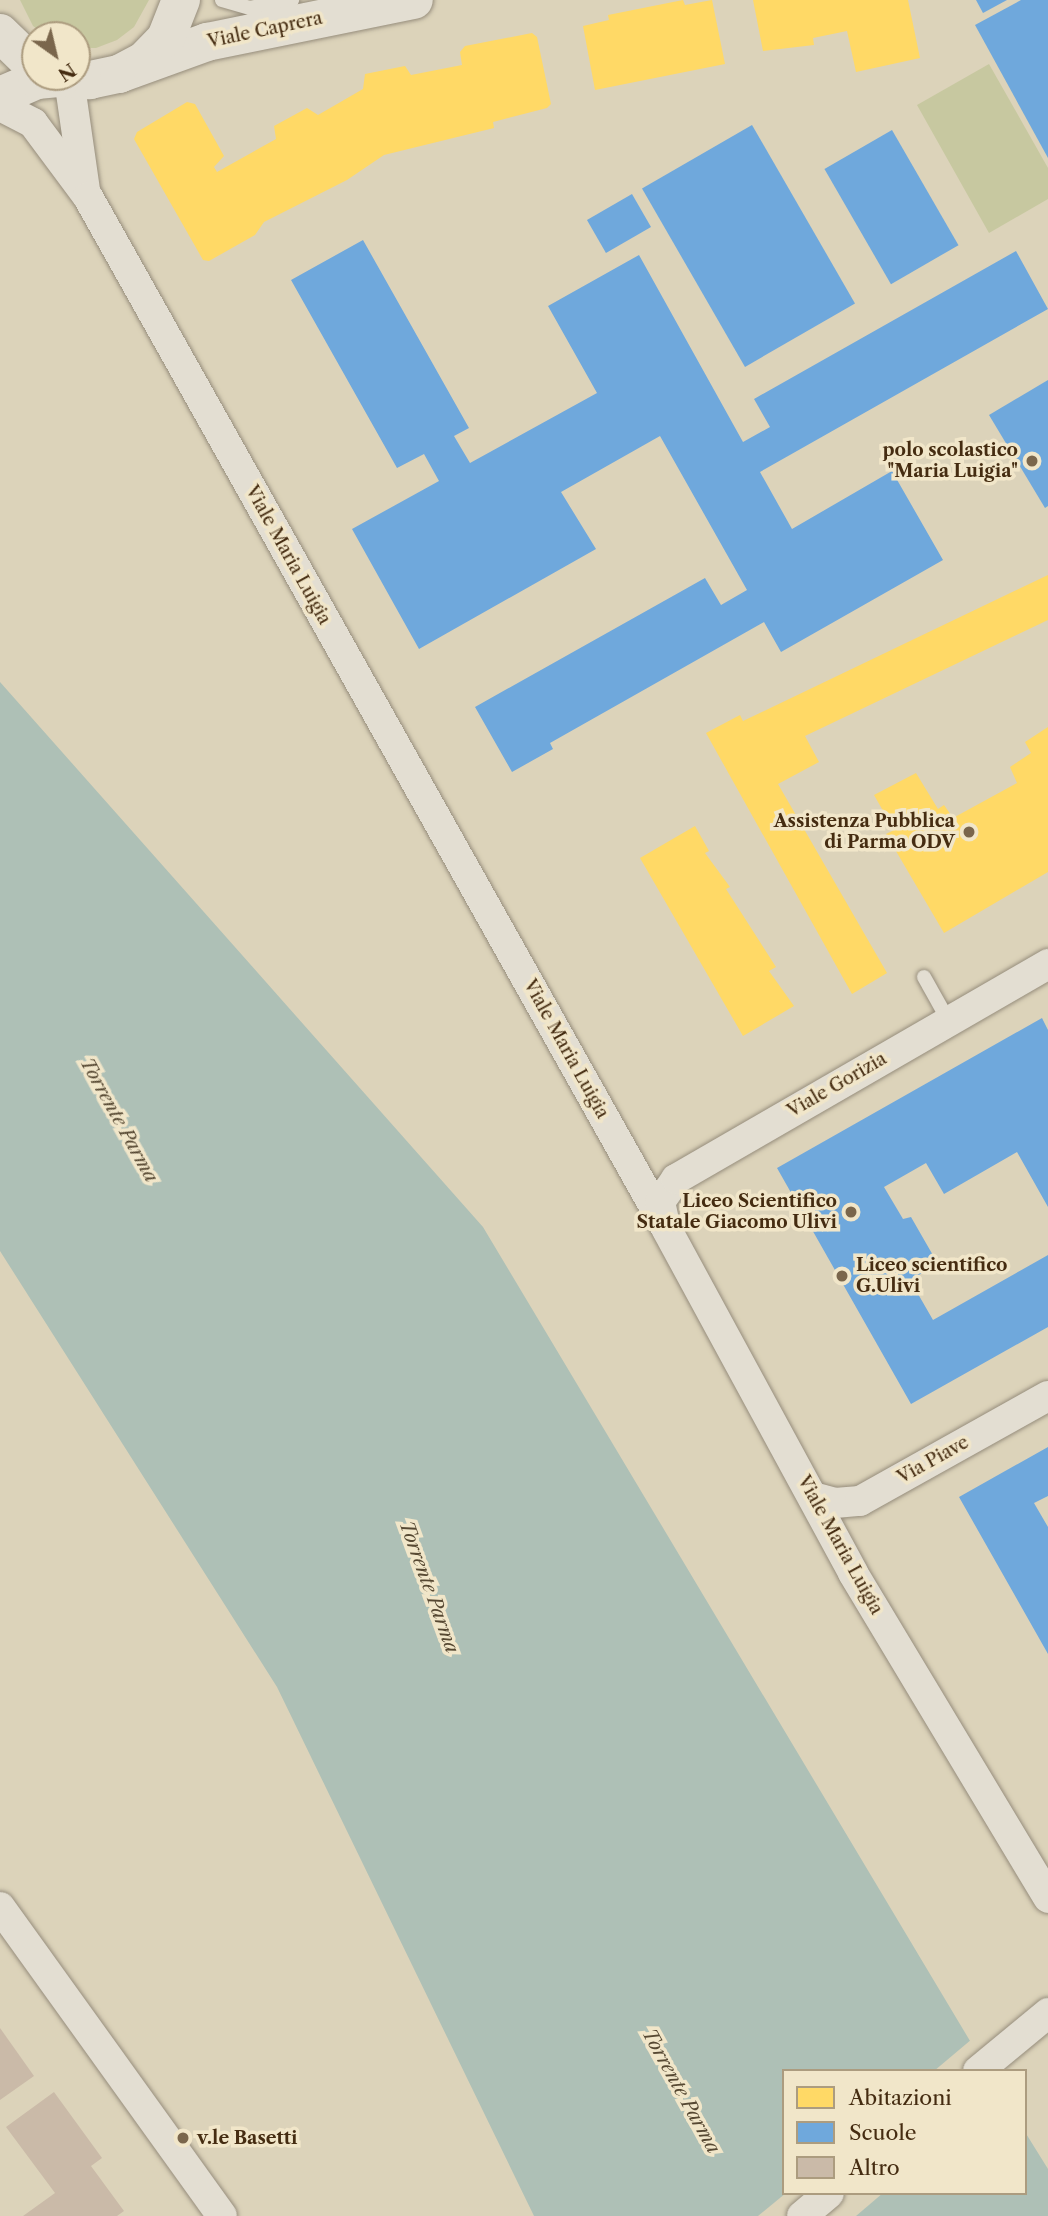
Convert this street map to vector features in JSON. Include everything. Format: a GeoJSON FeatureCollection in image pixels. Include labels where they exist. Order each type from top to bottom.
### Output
{"type":"FeatureCollection","features":[{"type":"Feature","properties":{"kind":"main road"},"geometry":{"type":"LineString","coordinates":[[91,74],[119,74],[145,60],[166,38],[181,0]]}},
{"type":"Feature","properties":{"kind":"main road","name":"Viale Caprera"},"geometry":{"type":"LineString","coordinates":[[119,74],[207,42],[414,0]]}},
{"type":"Feature","properties":{"kind":"main road"},"geometry":{"type":"LineString","coordinates":[[0,33],[21,49]]}},
{"type":"Feature","properties":{"kind":"main road"},"geometry":{"type":"LineString","coordinates":[[0,96],[21,87]]}},
{"type":"Feature","properties":{"kind":"street","name":"Viale Maria Luigia"},"geometry":{"type":"LineString","coordinates":[[60,91],[88,197]]}},
{"type":"Feature","properties":{"kind":"street","name":"Viale Maria Luigia"},"geometry":{"type":"LineString","coordinates":[[0,106],[33,123],[88,197],[666,1228],[813,1497],[1048,1898]]}},
{"type":"Feature","properties":{"kind":"street","name":"Viale Gorizia"},"geometry":{"type":"LineString","coordinates":[[666,1228],[659,1208],[676,1179],[1048,964]]}},
{"type":"Feature","properties":{"kind":"street","name":"Via Piave"},"geometry":{"type":"LineString","coordinates":[[813,1497],[835,1503],[860,1501],[1048,1396]]}},
{"type":"Feature","properties":{"kind":"street"},"geometry":{"type":"LineString","coordinates":[[0,1907],[222,2216]]}},
{"type":"Feature","properties":{"kind":"street"},"geometry":{"type":"LineString","coordinates":[[980,2069],[1048,2012]]}},
{"type":"Feature","properties":{"kind":"street"},"geometry":{"type":"LineString","coordinates":[[802,2216],[827,2195]]}},
{"type":"Feature","properties":{"kind":"lane","name":"Viale Caprera"},"geometry":{"type":"LineString","coordinates":[[222,0],[250,8],[292,0]]}},
{"type":"Feature","properties":{"kind":"lane"},"geometry":{"type":"LineString","coordinates":[[924,978],[948,1020]]}},
{"type":"Feature","properties":{"kind":"green space"},"geometry":{"type":"Polygon","coordinates":[[[20,0],[149,0],[134,27],[117,40],[96,48],[91,48],[91,21],[30,21],[20,0]]]}},
{"type":"Feature","properties":{"kind":"green space"},"geometry":{"type":"Polygon","coordinates":[[[989,64],[1048,168],[1048,199],[989,233],[917,105],[989,64]]]}},
{"type":"Feature","properties":{"kind":"water","name":"Torrente Parma"},"geometry":{"type":"Polygon","coordinates":[[[0,682],[483,1227],[987,2069],[782,2069],[782,2195],[1027,2195],[1027,2135],[1048,2169],[1048,2216],[534,2216],[277,1687],[0,1251],[0,682]]]}},
{"type":"Feature","properties":{"kind":"pier"},"geometry":{"type":"Polygon","coordinates":[[[972,2039],[990,2069],[936,2069],[972,2039]]]}},
{"type":"Feature","properties":{"kind":"pier"},"geometry":{"type":"Polygon","coordinates":[[[784,2195],[881,2195],[856,2216],[758,2216],[784,2195]]]}},
{"type":"Feature","properties":{"kind":"building: Abitazioni"},"geometry":{"type":"Polygon","coordinates":[[[683,0],[685,5],[712,0],[725,64],[595,90],[583,26],[609,20],[608,15],[683,0]]]}},
{"type":"Feature","properties":{"kind":"building: Abitazioni"},"geometry":{"type":"Polygon","coordinates":[[[753,0],[908,0],[920,58],[856,72],[847,31],[813,38],[814,45],[763,51],[753,0]]]}},
{"type":"Feature","properties":{"kind":"building: Abitazioni"},"geometry":{"type":"Polygon","coordinates":[[[532,33],[537,37],[551,104],[547,108],[493,122],[494,128],[384,155],[347,180],[264,222],[255,235],[209,261],[203,260],[134,139],[137,132],[187,102],[195,104],[224,156],[214,167],[217,172],[276,139],[274,126],[307,108],[318,115],[363,89],[365,74],[405,66],[411,75],[462,65],[460,52],[465,46],[532,33]]]}},
{"type":"Feature","properties":{"kind":"building: Abitazioni"},"geometry":{"type":"Polygon","coordinates":[[[1048,575],[1048,620],[805,736],[819,762],[778,784],[887,973],[852,994],[706,733],[740,715],[743,721],[1048,575]]]}},
{"type":"Feature","properties":{"kind":"building: Abitazioni","name":"Assistenza Pubblica di Parma ODV"},"geometry":{"type":"Polygon","coordinates":[[[1048,727],[1048,872],[944,933],[886,834],[894,830],[874,795],[916,773],[938,809],[944,805],[953,818],[1017,783],[1010,767],[1031,753],[1025,742],[1048,727]]]}},
{"type":"Feature","properties":{"kind":"building: Abitazioni"},"geometry":{"type":"Polygon","coordinates":[[[695,826],[709,851],[705,853],[730,887],[726,889],[776,967],[769,971],[794,1006],[743,1036],[640,858],[695,826]]]}},
{"type":"Feature","properties":{"kind":"building: Scuole"},"geometry":{"type":"Polygon","coordinates":[[[976,0],[1007,0],[983,13],[976,0]]]}},
{"type":"Feature","properties":{"kind":"building: Scuole"},"geometry":{"type":"Polygon","coordinates":[[[1021,0],[1048,0],[1048,158],[975,25],[1021,0]]]}},
{"type":"Feature","properties":{"kind":"building: Scuole"},"geometry":{"type":"Polygon","coordinates":[[[752,125],[855,303],[745,367],[642,188],[752,125]]]}},
{"type":"Feature","properties":{"kind":"building: Scuole"},"geometry":{"type":"Polygon","coordinates":[[[892,130],[958,245],[891,284],[824,169],[892,130]]]}},
{"type":"Feature","properties":{"kind":"building: Scuole"},"geometry":{"type":"Polygon","coordinates":[[[632,194],[651,227],[606,253],[587,220],[632,194]]]}},
{"type":"Feature","properties":{"kind":"building: Scuole"},"geometry":{"type":"Polygon","coordinates":[[[363,240],[469,428],[454,436],[470,463],[597,393],[548,306],[639,255],[743,442],[770,427],[754,399],[1016,251],[1048,309],[760,472],[792,529],[892,471],[943,560],[781,652],[764,622],[550,743],[553,749],[512,772],[475,707],[705,578],[721,605],[747,590],[660,436],[561,492],[596,549],[419,649],[352,529],[439,481],[424,454],[397,468],[291,280],[363,240]]]}},
{"type":"Feature","properties":{"kind":"building: Scuole","name":"polo scolastico \"Maria Luigia\""},"geometry":{"type":"Polygon","coordinates":[[[1048,380],[1048,506],[1045,508],[989,415],[1048,380]]]}},
{"type":"Feature","properties":{"kind":"building: Scuole","name":"Liceo Scientifico Statale Giacomo Ulivi"},"geometry":{"type":"Polygon","coordinates":[[[1042,1018],[1048,1030],[1048,1207],[1017,1152],[944,1194],[926,1163],[884,1187],[903,1219],[911,1217],[938,1264],[910,1280],[933,1320],[1048,1255],[1048,1327],[911,1404],[777,1168],[1042,1018]]]}},
{"type":"Feature","properties":{"kind":"building: Scuole"},"geometry":{"type":"Polygon","coordinates":[[[1048,1447],[1048,1496],[1034,1503],[1048,1527],[1048,1654],[959,1497],[1048,1447]]]}},
{"type":"Feature","properties":{"kind":"building: Altro"},"geometry":{"type":"Polygon","coordinates":[[[0,2028],[34,2076],[0,2100],[0,2028]]]}},
{"type":"Feature","properties":{"kind":"building: Altro"},"geometry":{"type":"Polygon","coordinates":[[[54,2092],[102,2158],[91,2166],[124,2211],[117,2216],[23,2216],[55,2193],[6,2127],[54,2092]]]}},
{"type":"Feature","properties":{"kind":"place","name":"polo scolastico \"Maria Luigia\""},"geometry":{"type":"Point","coordinates":[1032,461]}},
{"type":"Feature","properties":{"kind":"place","name":"Assistenza Pubblica di Parma ODV"},"geometry":{"type":"Point","coordinates":[969,832]}},
{"type":"Feature","properties":{"kind":"place","name":"Liceo Scientifico Statale Giacomo Ulivi"},"geometry":{"type":"Point","coordinates":[851,1212]}},
{"type":"Feature","properties":{"kind":"place","name":"Liceo scientifico G.Ulivi"},"geometry":{"type":"Point","coordinates":[842,1276]}},
{"type":"Feature","properties":{"kind":"place","name":"v.le Basetti"},"geometry":{"type":"Point","coordinates":[183,2138]}}]}
